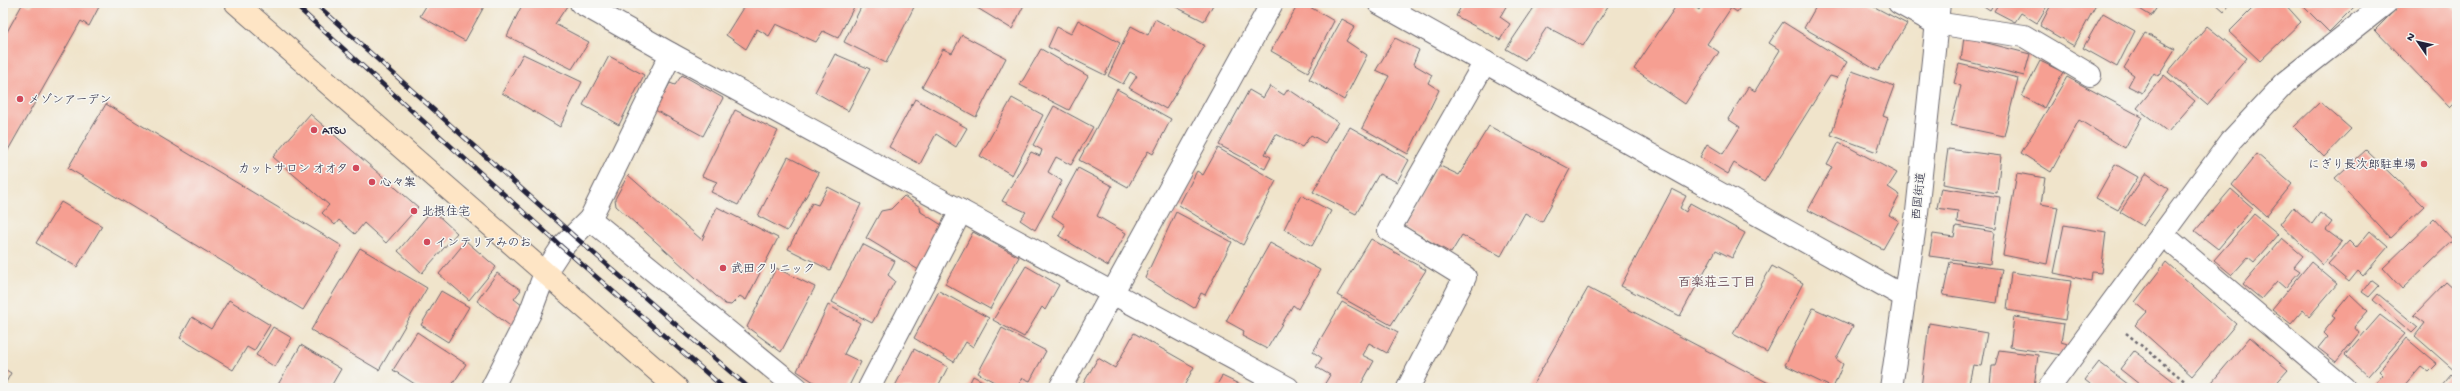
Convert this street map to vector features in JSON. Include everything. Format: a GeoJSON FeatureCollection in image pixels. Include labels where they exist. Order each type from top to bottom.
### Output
{"type":"FeatureCollection","features":[{"type":"Feature","properties":{"kind":"street"},"geometry":{"type":"LineString","coordinates":[[236,3],[677,388]]}},
{"type":"Feature","properties":{"kind":"street"},"geometry":{"type":"LineString","coordinates":[[581,3],[671,54],[1288,388]]}},
{"type":"Feature","properties":{"kind":"street"},"geometry":{"type":"LineString","coordinates":[[1060,388],[1111,292],[1272,3]]}},
{"type":"Feature","properties":{"kind":"street"},"geometry":{"type":"LineString","coordinates":[[1379,3],[1905,297]]}},
{"type":"Feature","properties":{"kind":"street"},"geometry":{"type":"LineString","coordinates":[[1899,3],[2024,36],[2090,75]]}},
{"type":"Feature","properties":{"kind":"street"},"geometry":{"type":"LineString","coordinates":[[2048,388],[2104,315],[2231,141],[2285,83],[2386,3]]}},
{"type":"Feature","properties":{"kind":"street","name":"西国街道"},"geometry":{"type":"LineString","coordinates":[[1891,388],[1917,212],[1937,13]]}},
{"type":"Feature","properties":{"kind":"street"},"geometry":{"type":"LineString","coordinates":[[492,388],[530,314],[546,273],[562,247],[590,219],[671,54]]}},
{"type":"Feature","properties":{"kind":"street"},"geometry":{"type":"LineString","coordinates":[[1408,388],[1465,277],[1389,230],[1485,62]]}},
{"type":"Feature","properties":{"kind":"street"},"geometry":{"type":"LineString","coordinates":[[869,388],[961,211]]}},
{"type":"Feature","properties":{"kind":"street"},"geometry":{"type":"LineString","coordinates":[[590,219],[797,388]]}},
{"type":"Feature","properties":{"kind":"street"},"geometry":{"type":"LineString","coordinates":[[2162,234],[2344,388]]}},
{"type":"Feature","properties":{"kind":"path"},"geometry":{"type":"LineString","coordinates":[[2104,315],[2193,388]]}},
{"type":"Feature","properties":{"kind":"building","name":"メゾンアーデン"},"geometry":{"type":"Polygon","coordinates":[[[23,3],[31,6],[33,3],[101,3],[89,26],[81,21],[3,159],[3,39],[23,3]]]}},
{"type":"Feature","properties":{"kind":"building"},"geometry":{"type":"Polygon","coordinates":[[[428,3],[486,3],[465,41],[420,16],[428,3]]]}},
{"type":"Feature","properties":{"kind":"building"},"geometry":{"type":"Polygon","coordinates":[[[523,3],[562,3],[567,6],[555,24],[589,42],[572,69],[507,36],[523,3]]]}},
{"type":"Feature","properties":{"kind":"building"},"geometry":{"type":"Polygon","coordinates":[[[746,3],[856,3],[838,38],[823,31],[816,42],[776,24],[769,36],[757,29],[746,49],[726,35],[746,3]]]}},
{"type":"Feature","properties":{"kind":"building"},"geometry":{"type":"Polygon","coordinates":[[[863,3],[916,3],[886,63],[844,42],[863,3]]]}},
{"type":"Feature","properties":{"kind":"building"},"geometry":{"type":"Polygon","coordinates":[[[969,3],[1025,3],[1012,29],[969,3]]]}},
{"type":"Feature","properties":{"kind":"building"},"geometry":{"type":"Polygon","coordinates":[[[1168,3],[1214,3],[1204,21],[1168,3]]]}},
{"type":"Feature","properties":{"kind":"building"},"geometry":{"type":"Polygon","coordinates":[[[1299,3],[1303,3],[1334,21],[1308,72],[1271,51],[1299,3]]]}},
{"type":"Feature","properties":{"kind":"building"},"geometry":{"type":"Polygon","coordinates":[[[1463,3],[1508,3],[1500,17],[1510,24],[1500,40],[1456,16],[1463,3]]]}},
{"type":"Feature","properties":{"kind":"building"},"geometry":{"type":"Polygon","coordinates":[[[1537,3],[1610,3],[1583,46],[1547,27],[1525,60],[1506,49],[1537,3]]]}},
{"type":"Feature","properties":{"kind":"building"},"geometry":{"type":"Polygon","coordinates":[[[1678,3],[1696,3],[1694,6],[1699,10],[1703,3],[1743,3],[1737,12],[1731,8],[1707,44],[1719,52],[1685,104],[1634,69],[1678,3]]]}},
{"type":"Feature","properties":{"kind":"building"},"geometry":{"type":"Polygon","coordinates":[[[1818,3],[1867,3],[1907,24],[1878,71],[1804,28],[1818,3]]]}},
{"type":"Feature","properties":{"kind":"building"},"geometry":{"type":"Polygon","coordinates":[[[1979,3],[1994,3],[1990,10],[1979,3]]]}},
{"type":"Feature","properties":{"kind":"building"},"geometry":{"type":"Polygon","coordinates":[[[1999,3],[2049,3],[2037,23],[2021,13],[2015,22],[1994,11],[1999,3]]]}},
{"type":"Feature","properties":{"kind":"building"},"geometry":{"type":"Polygon","coordinates":[[[2052,3],[2092,3],[2096,5],[2074,46],[2040,26],[2052,3]]]}},
{"type":"Feature","properties":{"kind":"building"},"geometry":{"type":"Polygon","coordinates":[[[2130,3],[2160,3],[2151,16],[2130,3]]]}},
{"type":"Feature","properties":{"kind":"building"},"geometry":{"type":"Polygon","coordinates":[[[2215,3],[2230,3],[2224,11],[2215,3]]]}},
{"type":"Feature","properties":{"kind":"building"},"geometry":{"type":"Polygon","coordinates":[[[2258,3],[2284,3],[2301,22],[2260,61],[2229,32],[2258,3]]]}},
{"type":"Feature","properties":{"kind":"building"},"geometry":{"type":"Polygon","coordinates":[[[2300,3],[2354,3],[2356,5],[2329,32],[2300,3]]]}},
{"type":"Feature","properties":{"kind":"building"},"geometry":{"type":"Polygon","coordinates":[[[2402,3],[2450,3],[2457,10],[2457,101],[2450,108],[2375,30],[2402,3]]]}},
{"type":"Feature","properties":{"kind":"building"},"geometry":{"type":"Polygon","coordinates":[[[2103,13],[2135,31],[2117,67],[2083,48],[2103,13]]]}},
{"type":"Feature","properties":{"kind":"building"},"geometry":{"type":"Polygon","coordinates":[[[1155,19],[1205,46],[1166,109],[1129,88],[1137,76],[1130,72],[1123,84],[1108,76],[1131,26],[1148,35],[1155,19]]]}},
{"type":"Feature","properties":{"kind":"building"},"geometry":{"type":"Polygon","coordinates":[[[1342,19],[1355,26],[1346,41],[1367,55],[1344,100],[1309,79],[1342,19]]]}},
{"type":"Feature","properties":{"kind":"building"},"geometry":{"type":"Polygon","coordinates":[[[1078,20],[1120,43],[1105,75],[1048,47],[1057,27],[1071,34],[1078,20]]]}},
{"type":"Feature","properties":{"kind":"building"},"geometry":{"type":"Polygon","coordinates":[[[1783,22],[1847,62],[1837,78],[1830,76],[1764,182],[1734,163],[1728,174],[1700,157],[1707,144],[1723,154],[1740,127],[1728,119],[1748,87],[1755,91],[1780,50],[1769,43],[1783,22]]]}},
{"type":"Feature","properties":{"kind":"building"},"geometry":{"type":"Polygon","coordinates":[[[2207,26],[2247,58],[2207,105],[2168,72],[2207,26]]]}},
{"type":"Feature","properties":{"kind":"building"},"geometry":{"type":"Polygon","coordinates":[[[2145,33],[2175,49],[2158,76],[2154,73],[2142,93],[2128,86],[2134,75],[2124,68],[2145,33]]]}},
{"type":"Feature","properties":{"kind":"building"},"geometry":{"type":"Polygon","coordinates":[[[962,35],[1006,58],[976,117],[922,87],[943,49],[952,53],[962,35]]]}},
{"type":"Feature","properties":{"kind":"building"},"geometry":{"type":"Polygon","coordinates":[[[1964,37],[2030,54],[2024,76],[1961,60],[1964,37]]]}},
{"type":"Feature","properties":{"kind":"building"},"geometry":{"type":"Polygon","coordinates":[[[1395,38],[1419,50],[1413,64],[1432,75],[1428,83],[1439,90],[1408,154],[1362,128],[1389,76],[1376,70],[1395,38]]]}},
{"type":"Feature","properties":{"kind":"building"},"geometry":{"type":"Polygon","coordinates":[[[1041,49],[1088,76],[1069,110],[1020,85],[1041,49]]]}},
{"type":"Feature","properties":{"kind":"building"},"geometry":{"type":"Polygon","coordinates":[[[523,54],[582,82],[560,127],[502,93],[523,54]]]}},
{"type":"Feature","properties":{"kind":"building"},"geometry":{"type":"Polygon","coordinates":[[[835,54],[870,69],[848,111],[815,92],[835,54]]]}},
{"type":"Feature","properties":{"kind":"building"},"geometry":{"type":"Polygon","coordinates":[[[609,56],[644,75],[619,125],[583,105],[609,56]]]}},
{"type":"Feature","properties":{"kind":"building"},"geometry":{"type":"Polygon","coordinates":[[[2040,61],[2063,72],[2044,108],[2022,96],[2040,61]]]}},
{"type":"Feature","properties":{"kind":"building"},"geometry":{"type":"Polygon","coordinates":[[[1959,64],[2018,78],[2004,136],[1951,125],[1961,86],[1954,83],[1959,64]]]}},
{"type":"Feature","properties":{"kind":"building"},"geometry":{"type":"Polygon","coordinates":[[[1852,71],[1894,86],[1883,116],[1888,118],[1877,152],[1831,135],[1852,71]]]}},
{"type":"Feature","properties":{"kind":"building"},"geometry":{"type":"Polygon","coordinates":[[[682,75],[723,98],[703,136],[655,110],[670,83],[675,85],[682,75]]]}},
{"type":"Feature","properties":{"kind":"building"},"geometry":{"type":"Polygon","coordinates":[[[2164,75],[2195,101],[2168,132],[2137,108],[2164,75]]]}},
{"type":"Feature","properties":{"kind":"building"},"geometry":{"type":"Polygon","coordinates":[[[2067,77],[2142,117],[2125,148],[2079,120],[2051,172],[2021,153],[2067,77]]]}},
{"type":"Feature","properties":{"kind":"building"},"geometry":{"type":"Polygon","coordinates":[[[1270,86],[1284,95],[1288,89],[1338,122],[1325,143],[1311,135],[1302,147],[1276,134],[1265,154],[1271,157],[1265,169],[1219,145],[1249,90],[1263,98],[1270,86]]]}},
{"type":"Feature","properties":{"kind":"building"},"geometry":{"type":"Polygon","coordinates":[[[1117,89],[1171,119],[1153,154],[1148,151],[1128,187],[1079,160],[1117,89]]]}},
{"type":"Feature","properties":{"kind":"building"},"geometry":{"type":"Polygon","coordinates":[[[1012,98],[1043,115],[1012,175],[980,156],[1012,98]]]}},
{"type":"Feature","properties":{"kind":"building"},"geometry":{"type":"Polygon","coordinates":[[[915,99],[967,128],[956,147],[936,134],[920,164],[889,147],[915,99]]]}},
{"type":"Feature","properties":{"kind":"building"},"geometry":{"type":"Polygon","coordinates":[[[2320,102],[2351,129],[2324,157],[2294,127],[2320,102]]]}},
{"type":"Feature","properties":{"kind":"building"},"geometry":{"type":"Polygon","coordinates":[[[106,104],[342,246],[303,310],[68,168],[106,104]]]}},
{"type":"Feature","properties":{"kind":"building"},"geometry":{"type":"Polygon","coordinates":[[[1054,106],[1093,127],[1071,165],[1056,157],[1048,172],[1062,181],[1035,230],[1020,220],[1026,212],[1002,201],[1031,152],[1040,156],[1042,150],[1033,145],[1054,106]]]}},
{"type":"Feature","properties":{"kind":"building"},"geometry":{"type":"Polygon","coordinates":[[[735,110],[778,131],[738,205],[711,192],[717,182],[702,176],[735,110]]]}},
{"type":"Feature","properties":{"kind":"building"},"geometry":{"type":"Polygon","coordinates":[[[310,114],[418,207],[386,243],[364,223],[355,234],[339,220],[335,225],[322,213],[329,205],[273,157],[310,114]]]}},
{"type":"Feature","properties":{"kind":"building"},"geometry":{"type":"Polygon","coordinates":[[[1489,126],[1570,169],[1542,222],[1525,213],[1501,256],[1462,235],[1451,253],[1404,227],[1438,165],[1459,175],[1489,126]]]}},
{"type":"Feature","properties":{"kind":"building"},"geometry":{"type":"Polygon","coordinates":[[[1350,127],[1409,160],[1397,182],[1379,174],[1356,214],[1313,192],[1350,127]]]}},
{"type":"Feature","properties":{"kind":"building"},"geometry":{"type":"Polygon","coordinates":[[[1839,142],[1897,173],[1888,187],[1900,195],[1889,215],[1899,221],[1883,249],[1808,210],[1832,167],[1827,165],[1839,142]]]}},
{"type":"Feature","properties":{"kind":"building"},"geometry":{"type":"Polygon","coordinates":[[[1218,148],[1276,181],[1243,245],[1179,205],[1197,171],[1203,175],[1218,148]]]}},
{"type":"Feature","properties":{"kind":"building"},"geometry":{"type":"Polygon","coordinates":[[[1948,149],[2001,156],[1997,193],[1943,184],[1948,149]]]}},
{"type":"Feature","properties":{"kind":"building"},"geometry":{"type":"Polygon","coordinates":[[[2366,150],[2424,206],[2390,238],[2335,178],[2366,150]]]}},
{"type":"Feature","properties":{"kind":"building"},"geometry":{"type":"Polygon","coordinates":[[[2257,154],[2292,184],[2266,216],[2232,185],[2257,154]]]}},
{"type":"Feature","properties":{"kind":"building"},"geometry":{"type":"Polygon","coordinates":[[[788,157],[819,173],[787,231],[758,216],[788,157]]]}},
{"type":"Feature","properties":{"kind":"building"},"geometry":{"type":"Polygon","coordinates":[[[2115,164],[2138,177],[2118,210],[2096,198],[2115,164]]]}},
{"type":"Feature","properties":{"kind":"building"},"geometry":{"type":"Polygon","coordinates":[[[1078,168],[1112,186],[1097,216],[1126,233],[1108,266],[1059,236],[1065,225],[1052,216],[1078,168]]]}},
{"type":"Feature","properties":{"kind":"building"},"geometry":{"type":"Polygon","coordinates":[[[2017,173],[2045,178],[2041,204],[2058,207],[2047,264],[2003,255],[2017,173]]]}},
{"type":"Feature","properties":{"kind":"building"},"geometry":{"type":"Polygon","coordinates":[[[2146,173],[2169,189],[2143,226],[2120,212],[2146,173]]]}},
{"type":"Feature","properties":{"kind":"building","name":"武田クリニック"},"geometry":{"type":"Polygon","coordinates":[[[628,175],[702,240],[717,207],[778,238],[746,300],[740,296],[731,305],[725,304],[616,206],[615,199],[628,175]]]}},
{"type":"Feature","properties":{"kind":"building"},"geometry":{"type":"Polygon","coordinates":[[[828,187],[861,204],[830,270],[788,249],[812,203],[818,205],[828,187]]]}},
{"type":"Feature","properties":{"kind":"building"},"geometry":{"type":"Polygon","coordinates":[[[1941,188],[2000,197],[1996,229],[1957,222],[1958,211],[1937,208],[1941,188]]]}},
{"type":"Feature","properties":{"kind":"building"},"geometry":{"type":"Polygon","coordinates":[[[1672,189],[1686,196],[1680,208],[1686,212],[1690,203],[1745,233],[1732,258],[1716,250],[1680,316],[1621,286],[1672,189]]]}},
{"type":"Feature","properties":{"kind":"building"},"geometry":{"type":"Polygon","coordinates":[[[2231,189],[2253,208],[2218,249],[2195,231],[2231,189]]]}},
{"type":"Feature","properties":{"kind":"building"},"geometry":{"type":"Polygon","coordinates":[[[1301,195],[1331,211],[1312,246],[1284,229],[1301,195]]]}},
{"type":"Feature","properties":{"kind":"building"},"geometry":{"type":"Polygon","coordinates":[[[904,196],[920,207],[921,212],[945,227],[922,272],[866,238],[881,211],[891,209],[904,196]]]}},
{"type":"Feature","properties":{"kind":"building"},"geometry":{"type":"Polygon","coordinates":[[[61,202],[102,226],[77,267],[36,243],[61,202]]]}},
{"type":"Feature","properties":{"kind":"building"},"geometry":{"type":"Polygon","coordinates":[[[2293,207],[2312,224],[2320,213],[2332,222],[2326,230],[2342,242],[2323,265],[2280,224],[2293,207]]]}},
{"type":"Feature","properties":{"kind":"building","name":"インテリアみのお"},"geometry":{"type":"Polygon","coordinates":[[[432,210],[457,233],[422,273],[398,251],[432,210]]]}},
{"type":"Feature","properties":{"kind":"building"},"geometry":{"type":"Polygon","coordinates":[[[1176,212],[1232,242],[1205,295],[1201,293],[1194,308],[1145,278],[1176,212]]]}},
{"type":"Feature","properties":{"kind":"building"},"geometry":{"type":"Polygon","coordinates":[[[2254,214],[2278,234],[2254,262],[2248,257],[2232,275],[2214,260],[2254,214]]]}},
{"type":"Feature","properties":{"kind":"building"},"geometry":{"type":"Polygon","coordinates":[[[2434,219],[2453,240],[2402,289],[2383,268],[2434,219]]]}},
{"type":"Feature","properties":{"kind":"building"},"geometry":{"type":"Polygon","coordinates":[[[2064,225],[2106,232],[2101,273],[2092,272],[2091,281],[2054,273],[2064,225]]]}},
{"type":"Feature","properties":{"kind":"building"},"geometry":{"type":"Polygon","coordinates":[[[1956,226],[1994,232],[1990,264],[1929,256],[1933,234],[1954,237],[1956,226]]]}},
{"type":"Feature","properties":{"kind":"building"},"geometry":{"type":"Polygon","coordinates":[[[2370,231],[2388,247],[2363,276],[2358,271],[2349,282],[2328,264],[2349,241],[2356,248],[2370,231]]]}},
{"type":"Feature","properties":{"kind":"building"},"geometry":{"type":"Polygon","coordinates":[[[973,232],[1019,257],[990,309],[945,284],[973,232]]]}},
{"type":"Feature","properties":{"kind":"building"},"geometry":{"type":"Polygon","coordinates":[[[2282,238],[2303,256],[2294,267],[2300,271],[2285,288],[2277,281],[2261,299],[2243,284],[2282,238]]]}},
{"type":"Feature","properties":{"kind":"building"},"geometry":{"type":"Polygon","coordinates":[[[1371,239],[1426,270],[1391,325],[1337,295],[1371,239]]]}},
{"type":"Feature","properties":{"kind":"building"},"geometry":{"type":"Polygon","coordinates":[[[466,241],[496,267],[469,300],[439,274],[466,241]]]}},
{"type":"Feature","properties":{"kind":"building"},"geometry":{"type":"Polygon","coordinates":[[[1270,243],[1320,270],[1298,309],[1293,305],[1267,349],[1242,336],[1244,331],[1226,321],[1270,243]]]}},
{"type":"Feature","properties":{"kind":"building"},"geometry":{"type":"Polygon","coordinates":[[[862,244],[895,261],[888,275],[895,281],[872,323],[832,302],[862,244]]]}},
{"type":"Feature","properties":{"kind":"building"},"geometry":{"type":"Polygon","coordinates":[[[360,248],[427,288],[379,370],[311,330],[360,248]]]}},
{"type":"Feature","properties":{"kind":"building"},"geometry":{"type":"Polygon","coordinates":[[[1950,262],[2002,269],[1997,303],[1943,295],[1950,262]]]}},
{"type":"Feature","properties":{"kind":"building"},"geometry":{"type":"Polygon","coordinates":[[[2166,262],[2236,324],[2192,376],[2135,325],[2147,312],[2135,302],[2166,262]]]}},
{"type":"Feature","properties":{"kind":"building"},"geometry":{"type":"Polygon","coordinates":[[[2311,262],[2337,284],[2309,317],[2303,310],[2291,324],[2272,309],[2311,262]]]}},
{"type":"Feature","properties":{"kind":"building"},"geometry":{"type":"Polygon","coordinates":[[[1026,266],[1059,285],[1045,310],[1042,307],[1024,337],[993,320],[1026,266]]]}},
{"type":"Feature","properties":{"kind":"building"},"geometry":{"type":"Polygon","coordinates":[[[1772,266],[1803,283],[1767,352],[1733,334],[1772,266]]]}},
{"type":"Feature","properties":{"kind":"building"},"geometry":{"type":"Polygon","coordinates":[[[776,268],[815,287],[781,352],[747,327],[776,268]]]}},
{"type":"Feature","properties":{"kind":"building"},"geometry":{"type":"Polygon","coordinates":[[[2011,272],[2071,281],[2065,320],[2007,310],[2011,272]]]}},
{"type":"Feature","properties":{"kind":"building"},"geometry":{"type":"Polygon","coordinates":[[[497,273],[521,290],[514,299],[527,309],[513,328],[477,301],[497,273]]]}},
{"type":"Feature","properties":{"kind":"building"},"geometry":{"type":"Polygon","coordinates":[[[2371,280],[2379,286],[2369,297],[2362,292],[2371,280]]]}},
{"type":"Feature","properties":{"kind":"building"},"geometry":{"type":"Polygon","coordinates":[[[2446,282],[2455,290],[2457,288],[2457,373],[2415,336],[2425,323],[2414,315],[2446,282]]]}},
{"type":"Feature","properties":{"kind":"building"},"geometry":{"type":"Polygon","coordinates":[[[1588,288],[1778,388],[1531,388],[1588,288]]]}},
{"type":"Feature","properties":{"kind":"building"},"geometry":{"type":"Polygon","coordinates":[[[441,291],[469,307],[448,342],[421,325],[441,291]]]}},
{"type":"Feature","properties":{"kind":"building"},"geometry":{"type":"Polygon","coordinates":[[[939,291],[989,318],[973,347],[966,342],[954,362],[914,338],[939,291]]]}},
{"type":"Feature","properties":{"kind":"building"},"geometry":{"type":"Polygon","coordinates":[[[2350,294],[2368,311],[2354,327],[2359,333],[2336,362],[2318,348],[2327,337],[2323,333],[2335,318],[2332,316],[2350,294]]]}},
{"type":"Feature","properties":{"kind":"building"},"geometry":{"type":"Polygon","coordinates":[[[2378,294],[2418,327],[2412,333],[2373,300],[2378,294]]]}},
{"type":"Feature","properties":{"kind":"building"},"geometry":{"type":"Polygon","coordinates":[[[229,300],[270,325],[254,351],[247,347],[233,370],[180,338],[192,317],[211,329],[229,300]]]}},
{"type":"Feature","properties":{"kind":"building"},"geometry":{"type":"Polygon","coordinates":[[[1342,302],[1398,332],[1387,353],[1369,343],[1362,355],[1374,361],[1359,388],[1328,388],[1324,385],[1330,375],[1316,367],[1322,358],[1313,352],[1342,302]]]}},
{"type":"Feature","properties":{"kind":"building"},"geometry":{"type":"Polygon","coordinates":[[[828,305],[860,323],[844,354],[861,362],[848,388],[823,388],[797,371],[828,305]]]}},
{"type":"Feature","properties":{"kind":"building"},"geometry":{"type":"Polygon","coordinates":[[[1813,308],[1853,326],[1836,359],[1843,364],[1833,388],[1785,365],[1813,308]]]}},
{"type":"Feature","properties":{"kind":"building"},"geometry":{"type":"Polygon","coordinates":[[[2380,315],[2405,334],[2368,376],[2345,355],[2380,315]]]}},
{"type":"Feature","properties":{"kind":"building"},"geometry":{"type":"Polygon","coordinates":[[[2014,317],[2064,324],[2061,342],[2071,345],[2068,356],[2010,347],[2014,317]]]}},
{"type":"Feature","properties":{"kind":"building"},"geometry":{"type":"Polygon","coordinates":[[[1929,323],[1987,333],[1981,366],[1973,365],[1968,388],[1921,388],[1929,323]]]}},
{"type":"Feature","properties":{"kind":"building"},"geometry":{"type":"Polygon","coordinates":[[[273,327],[292,338],[275,367],[256,355],[273,327]]]}},
{"type":"Feature","properties":{"kind":"building"},"geometry":{"type":"Polygon","coordinates":[[[1002,328],[1046,351],[1030,381],[1023,378],[1016,388],[1005,388],[978,373],[1002,328]]]}},
{"type":"Feature","properties":{"kind":"building"},"geometry":{"type":"Polygon","coordinates":[[[417,332],[466,364],[450,388],[421,388],[393,370],[417,332]]]}},
{"type":"Feature","properties":{"kind":"building"},"geometry":{"type":"Polygon","coordinates":[[[1134,333],[1194,367],[1183,388],[1090,388],[1083,384],[1098,358],[1115,368],[1134,333]]]}},
{"type":"Feature","properties":{"kind":"building"},"geometry":{"type":"Polygon","coordinates":[[[2250,337],[2288,370],[2272,388],[2207,388],[2250,337]]]}},
{"type":"Feature","properties":{"kind":"building"},"geometry":{"type":"Polygon","coordinates":[[[2406,338],[2437,364],[2429,372],[2421,366],[2402,388],[2371,388],[2383,375],[2379,371],[2406,338]]]}},
{"type":"Feature","properties":{"kind":"building"},"geometry":{"type":"Polygon","coordinates":[[[301,345],[341,369],[330,388],[276,388],[301,345]]]}},
{"type":"Feature","properties":{"kind":"building"},"geometry":{"type":"Polygon","coordinates":[[[914,349],[948,367],[937,388],[894,388],[914,349]]]}},
{"type":"Feature","properties":{"kind":"building"},"geometry":{"type":"Polygon","coordinates":[[[1999,350],[2038,355],[2034,388],[1990,384],[1992,366],[1995,366],[1999,350]]]}},
{"type":"Feature","properties":{"kind":"building"},"geometry":{"type":"Polygon","coordinates":[[[2134,351],[2176,383],[2172,388],[2144,388],[2120,369],[2134,351]]]}},
{"type":"Feature","properties":{"kind":"building"},"geometry":{"type":"Polygon","coordinates":[[[2099,362],[2133,388],[2095,388],[2085,380],[2099,362]]]}},
{"type":"Feature","properties":{"kind":"building"},"geometry":{"type":"Polygon","coordinates":[[[3,368],[11,373],[3,388],[3,368]]]}},
{"type":"Feature","properties":{"kind":"building"},"geometry":{"type":"Polygon","coordinates":[[[2451,375],[2457,380],[2457,388],[2440,388],[2451,375]]]}},
{"type":"Feature","properties":{"kind":"building"},"geometry":{"type":"Polygon","coordinates":[[[973,376],[996,388],[967,388],[973,376]]]}},
{"type":"Feature","properties":{"kind":"building"},"geometry":{"type":"Polygon","coordinates":[[[1222,376],[1247,388],[1215,388],[1222,376]]]}},
{"type":"Feature","properties":{"kind":"railway"},"geometry":{"type":"LineString","coordinates":[[293,3],[562,247],[724,388]]}},
{"type":"Feature","properties":{"kind":"railway"},"geometry":{"type":"LineString","coordinates":[[315,3],[574,236],[749,388]]}},
{"type":"Feature","properties":{"kind":"place","name":"メゾンアーデン"},"geometry":{"type":"Point","coordinates":[20,99]}},
{"type":"Feature","properties":{"kind":"place","name":"ATSU"},"geometry":{"type":"Point","coordinates":[314,130]}},
{"type":"Feature","properties":{"kind":"place","name":"にぎり長次郎駐車場"},"geometry":{"type":"Point","coordinates":[2424,164]}},
{"type":"Feature","properties":{"kind":"place","name":"カットサロン オオタ"},"geometry":{"type":"Point","coordinates":[356,168]}},
{"type":"Feature","properties":{"kind":"place","name":"心々案"},"geometry":{"type":"Point","coordinates":[372,182]}},
{"type":"Feature","properties":{"kind":"place","name":"北摂住宅"},"geometry":{"type":"Point","coordinates":[414,211]}},
{"type":"Feature","properties":{"kind":"place","name":"インテリアみのお"},"geometry":{"type":"Point","coordinates":[427,242]}},
{"type":"Feature","properties":{"kind":"place","name":"武田クリニック"},"geometry":{"type":"Point","coordinates":[723,268]}},
{"type":"Feature","properties":{"kind":"district","name":"百楽荘三丁目"},"geometry":{"type":"Point","coordinates":[1717,281]}}]}
